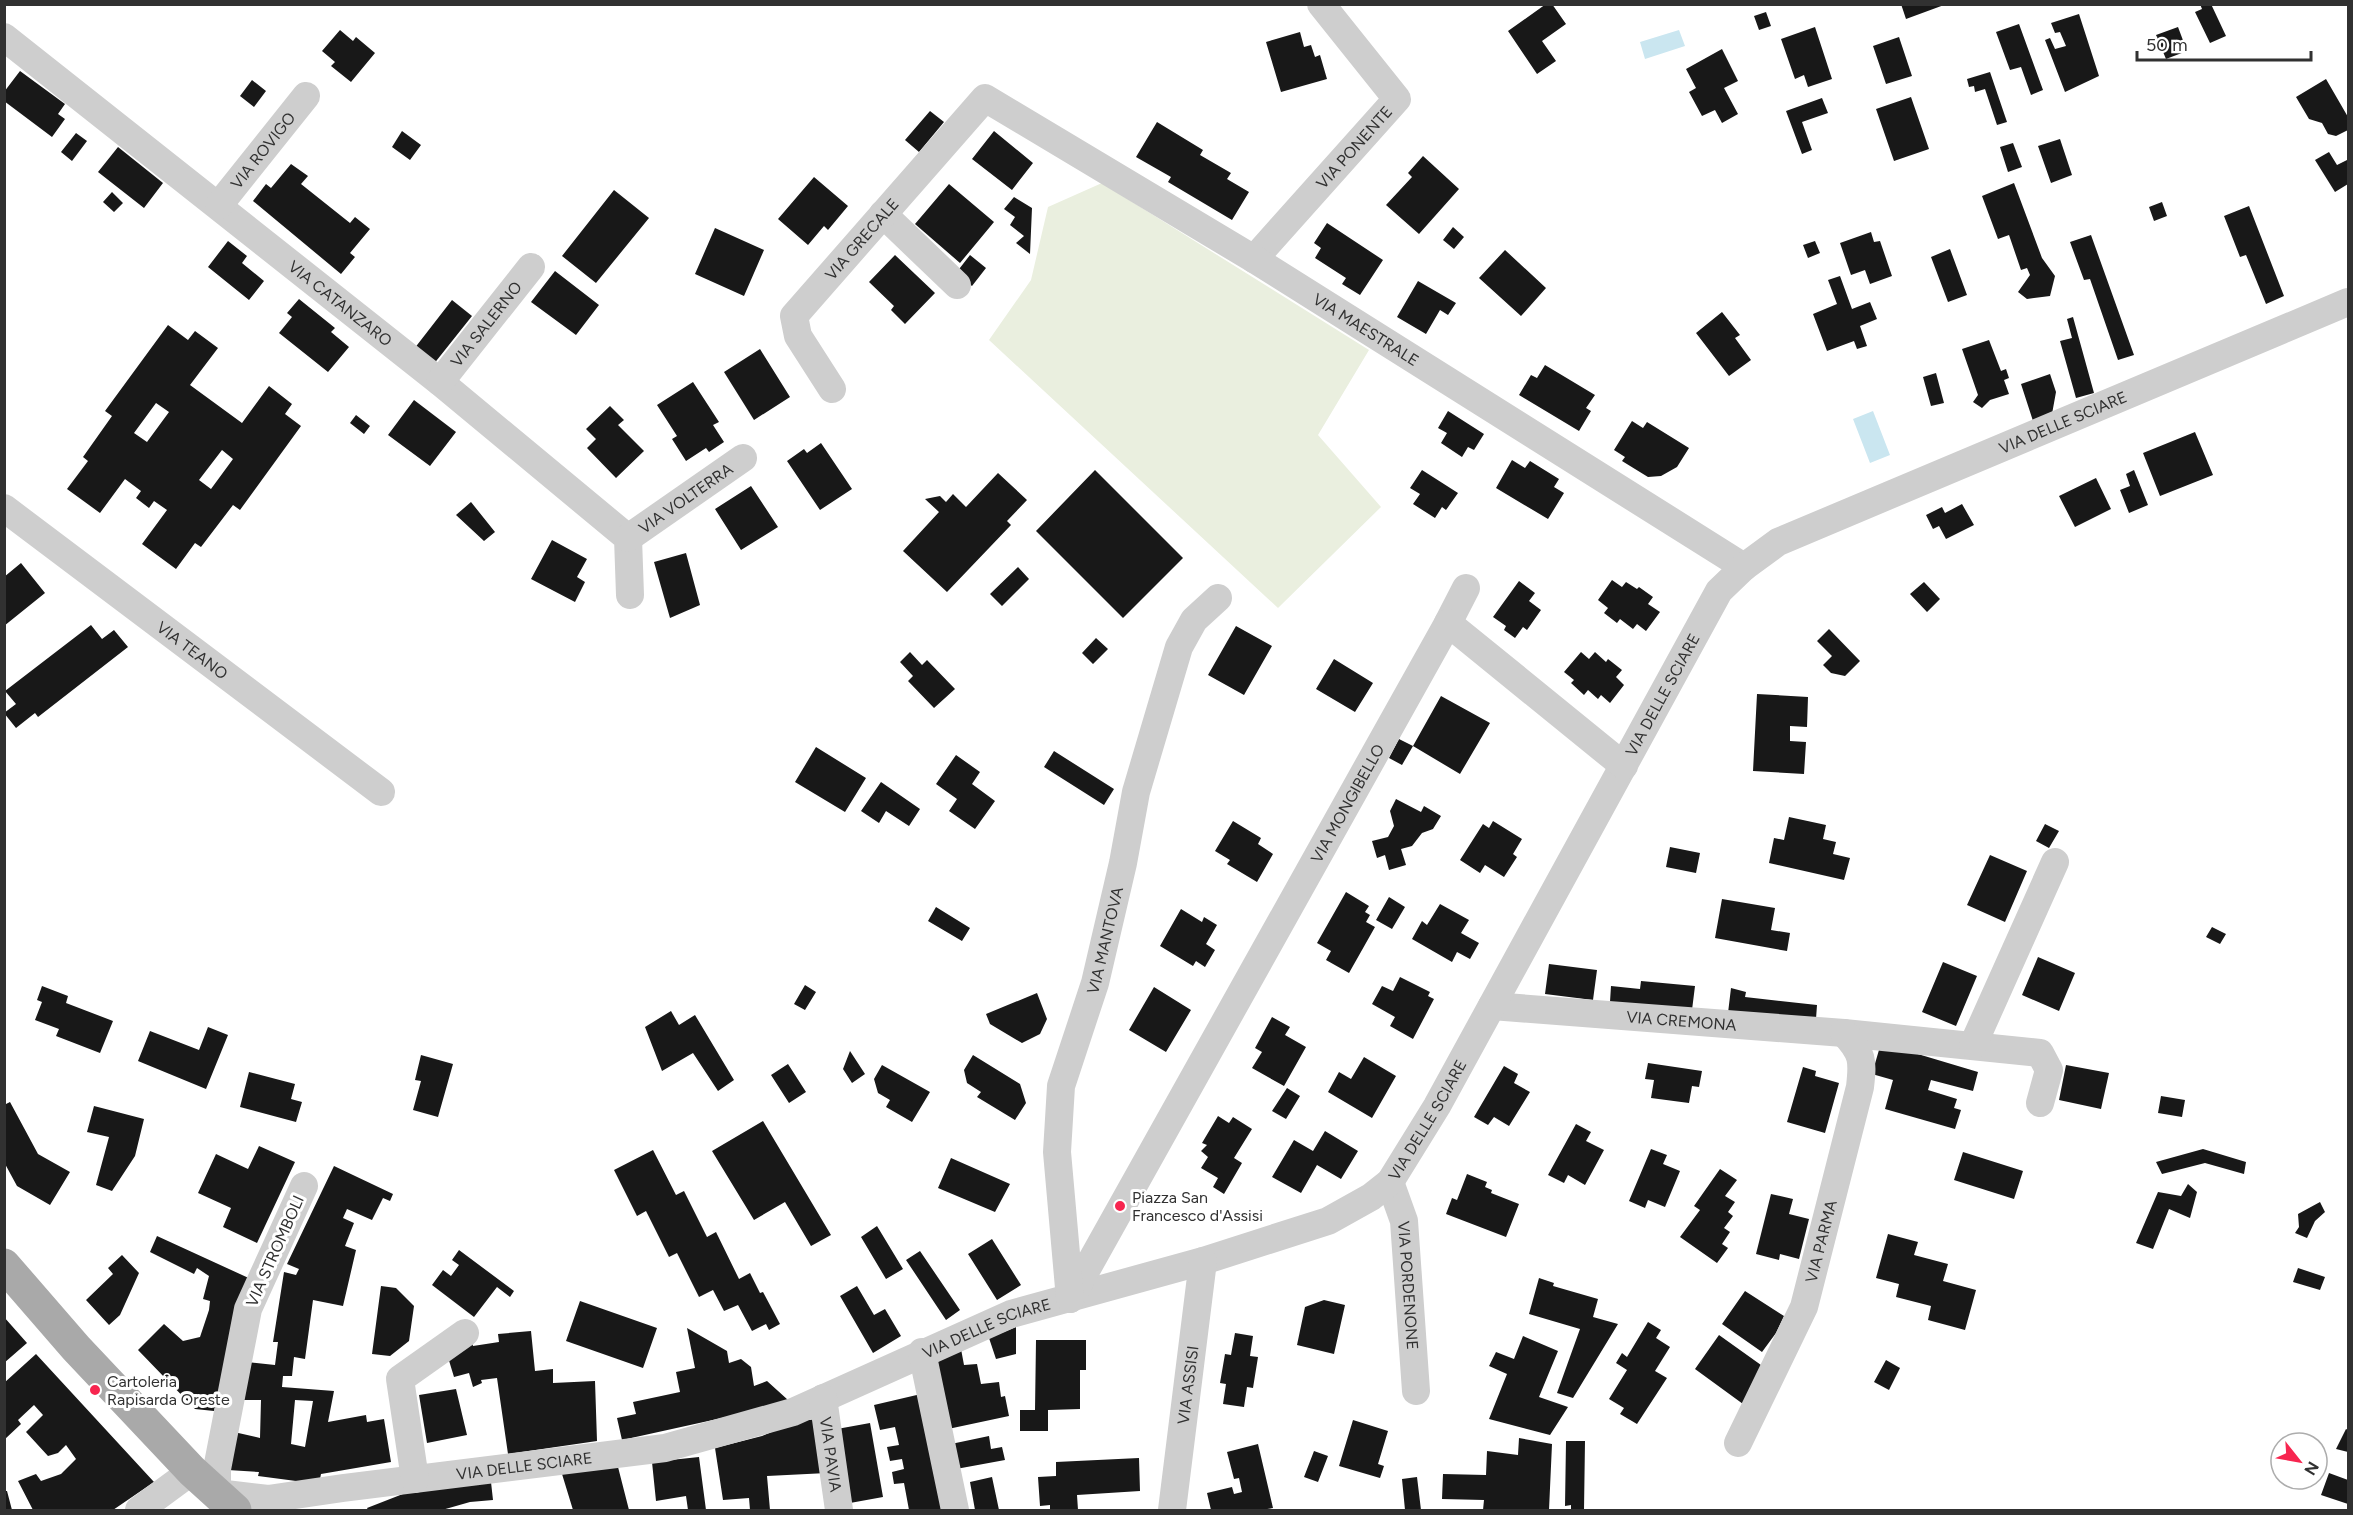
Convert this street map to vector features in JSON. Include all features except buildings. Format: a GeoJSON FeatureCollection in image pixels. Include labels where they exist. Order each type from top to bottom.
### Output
{"type":"FeatureCollection","features":[{"type":"Feature","properties":{"kind":"main road"},"geometry":{"type":"LineString","coordinates":[[4,1265],[75,1348],[192,1471],[226,1502]]}},
{"type":"Feature","properties":{"kind":"street","name":"VIA PONENTE"},"geometry":{"type":"LineString","coordinates":[[1254,259],[1397,99],[1321,4]]}},
{"type":"Feature","properties":{"kind":"street","name":"VIA CATANZARO"},"geometry":{"type":"LineString","coordinates":[[4,37],[440,382],[628,538]]}},
{"type":"Feature","properties":{"kind":"street","name":"VIA ROVIGO"},"geometry":{"type":"LineString","coordinates":[[219,205],[306,96]]}},
{"type":"Feature","properties":{"kind":"street","name":"VIA MAESTRALE"},"geometry":{"type":"LineString","coordinates":[[985,98],[1254,259],[1744,567]]}},
{"type":"Feature","properties":{"kind":"street","name":"VIA GRECALE"},"geometry":{"type":"LineString","coordinates":[[832,389],[798,336],[794,316],[985,98]]}},
{"type":"Feature","properties":{"kind":"street"},"geometry":{"type":"LineString","coordinates":[[883,214],[957,285]]}},
{"type":"Feature","properties":{"kind":"street","name":"VIA SALERNO"},"geometry":{"type":"LineString","coordinates":[[440,382],[531,267]]}},
{"type":"Feature","properties":{"kind":"street","name":"VIA DELLE SCIARE"},"geometry":{"type":"LineString","coordinates":[[226,1502],[268,1499],[349,1499],[414,1479],[665,1449],[793,1412],[922,1352],[1011,1314],[1203,1261],[1328,1221],[1371,1197],[1390,1182],[1437,1106],[1719,591],[1744,567],[1778,542],[2349,302]]}},
{"type":"Feature","properties":{"kind":"street","name":"VIA VOLTERRA"},"geometry":{"type":"LineString","coordinates":[[628,538],[743,458]]}},
{"type":"Feature","properties":{"kind":"street","name":"VIA TEANO"},"geometry":{"type":"LineString","coordinates":[[4,508],[381,792]]}},
{"type":"Feature","properties":{"kind":"street"},"geometry":{"type":"LineString","coordinates":[[628,538],[630,595]]}},
{"type":"Feature","properties":{"kind":"street","name":"VIA MONGIBELLO"},"geometry":{"type":"LineString","coordinates":[[1070,1299],[1466,588]]}},
{"type":"Feature","properties":{"kind":"street","name":"VIA MANTOVA"},"geometry":{"type":"LineString","coordinates":[[1070,1299],[1057,1152],[1061,1086],[1095,983],[1123,863],[1136,792],[1179,647],[1194,620],[1218,598]]}},
{"type":"Feature","properties":{"kind":"street"},"geometry":{"type":"LineString","coordinates":[[1448,623],[1624,766]]}},
{"type":"Feature","properties":{"kind":"street"},"geometry":{"type":"LineString","coordinates":[[1972,1045],[2055,862]]}},
{"type":"Feature","properties":{"kind":"street","name":"VIA CREMONA"},"geometry":{"type":"LineString","coordinates":[[1492,1006],[1844,1033],[2040,1053],[2049,1071],[2040,1103]]}},
{"type":"Feature","properties":{"kind":"street","name":"VIA PARMA"},"geometry":{"type":"LineString","coordinates":[[1738,1443],[1804,1307],[1816,1261],[1860,1087],[1863,1062],[1856,1046],[1844,1033]]}},
{"type":"Feature","properties":{"kind":"street","name":"VIA PORDENONE"},"geometry":{"type":"LineString","coordinates":[[1390,1182],[1404,1221],[1416,1391]]}},
{"type":"Feature","properties":{"kind":"street","name":"VIA STROMBOLI"},"geometry":{"type":"LineString","coordinates":[[226,1502],[217,1469],[248,1309],[304,1186]]}},
{"type":"Feature","properties":{"kind":"street","name":"VIA ASSISI"},"geometry":{"type":"LineString","coordinates":[[1172,1510],[1203,1261]]}},
{"type":"Feature","properties":{"kind":"street"},"geometry":{"type":"LineString","coordinates":[[414,1479],[400,1380],[465,1333]]}},
{"type":"Feature","properties":{"kind":"street"},"geometry":{"type":"LineString","coordinates":[[922,1352],[955,1510]]}},
{"type":"Feature","properties":{"kind":"street","name":"VIA PAVIA"},"geometry":{"type":"LineString","coordinates":[[823,1398],[840,1510]]}},
{"type":"Feature","properties":{"kind":"street"},"geometry":{"type":"LineString","coordinates":[[139,1510],[192,1471]]}},
{"type":"Feature","properties":{"kind":"green space"},"geometry":{"type":"Polygon","coordinates":[[[1102,183],[1369,350],[1318,435],[1381,507],[1278,608],[989,340],[1031,280],[1048,207],[1102,183]]]}},
{"type":"Feature","properties":{"kind":"water"},"geometry":{"type":"Polygon","coordinates":[[[1679,30],[1685,46],[1645,59],[1640,42],[1679,30]]]}},
{"type":"Feature","properties":{"kind":"water"},"geometry":{"type":"Polygon","coordinates":[[[1873,411],[1890,455],[1870,463],[1853,419],[1873,411]]]}},
{"type":"Feature","properties":{"kind":"place","name":"Piazza San Francesco d'Assisi"},"geometry":{"type":"Point","coordinates":[1120,1206]}},
{"type":"Feature","properties":{"kind":"place","name":"Cartoleria Rapisarda Oreste"},"geometry":{"type":"Point","coordinates":[95,1390]}}]}
